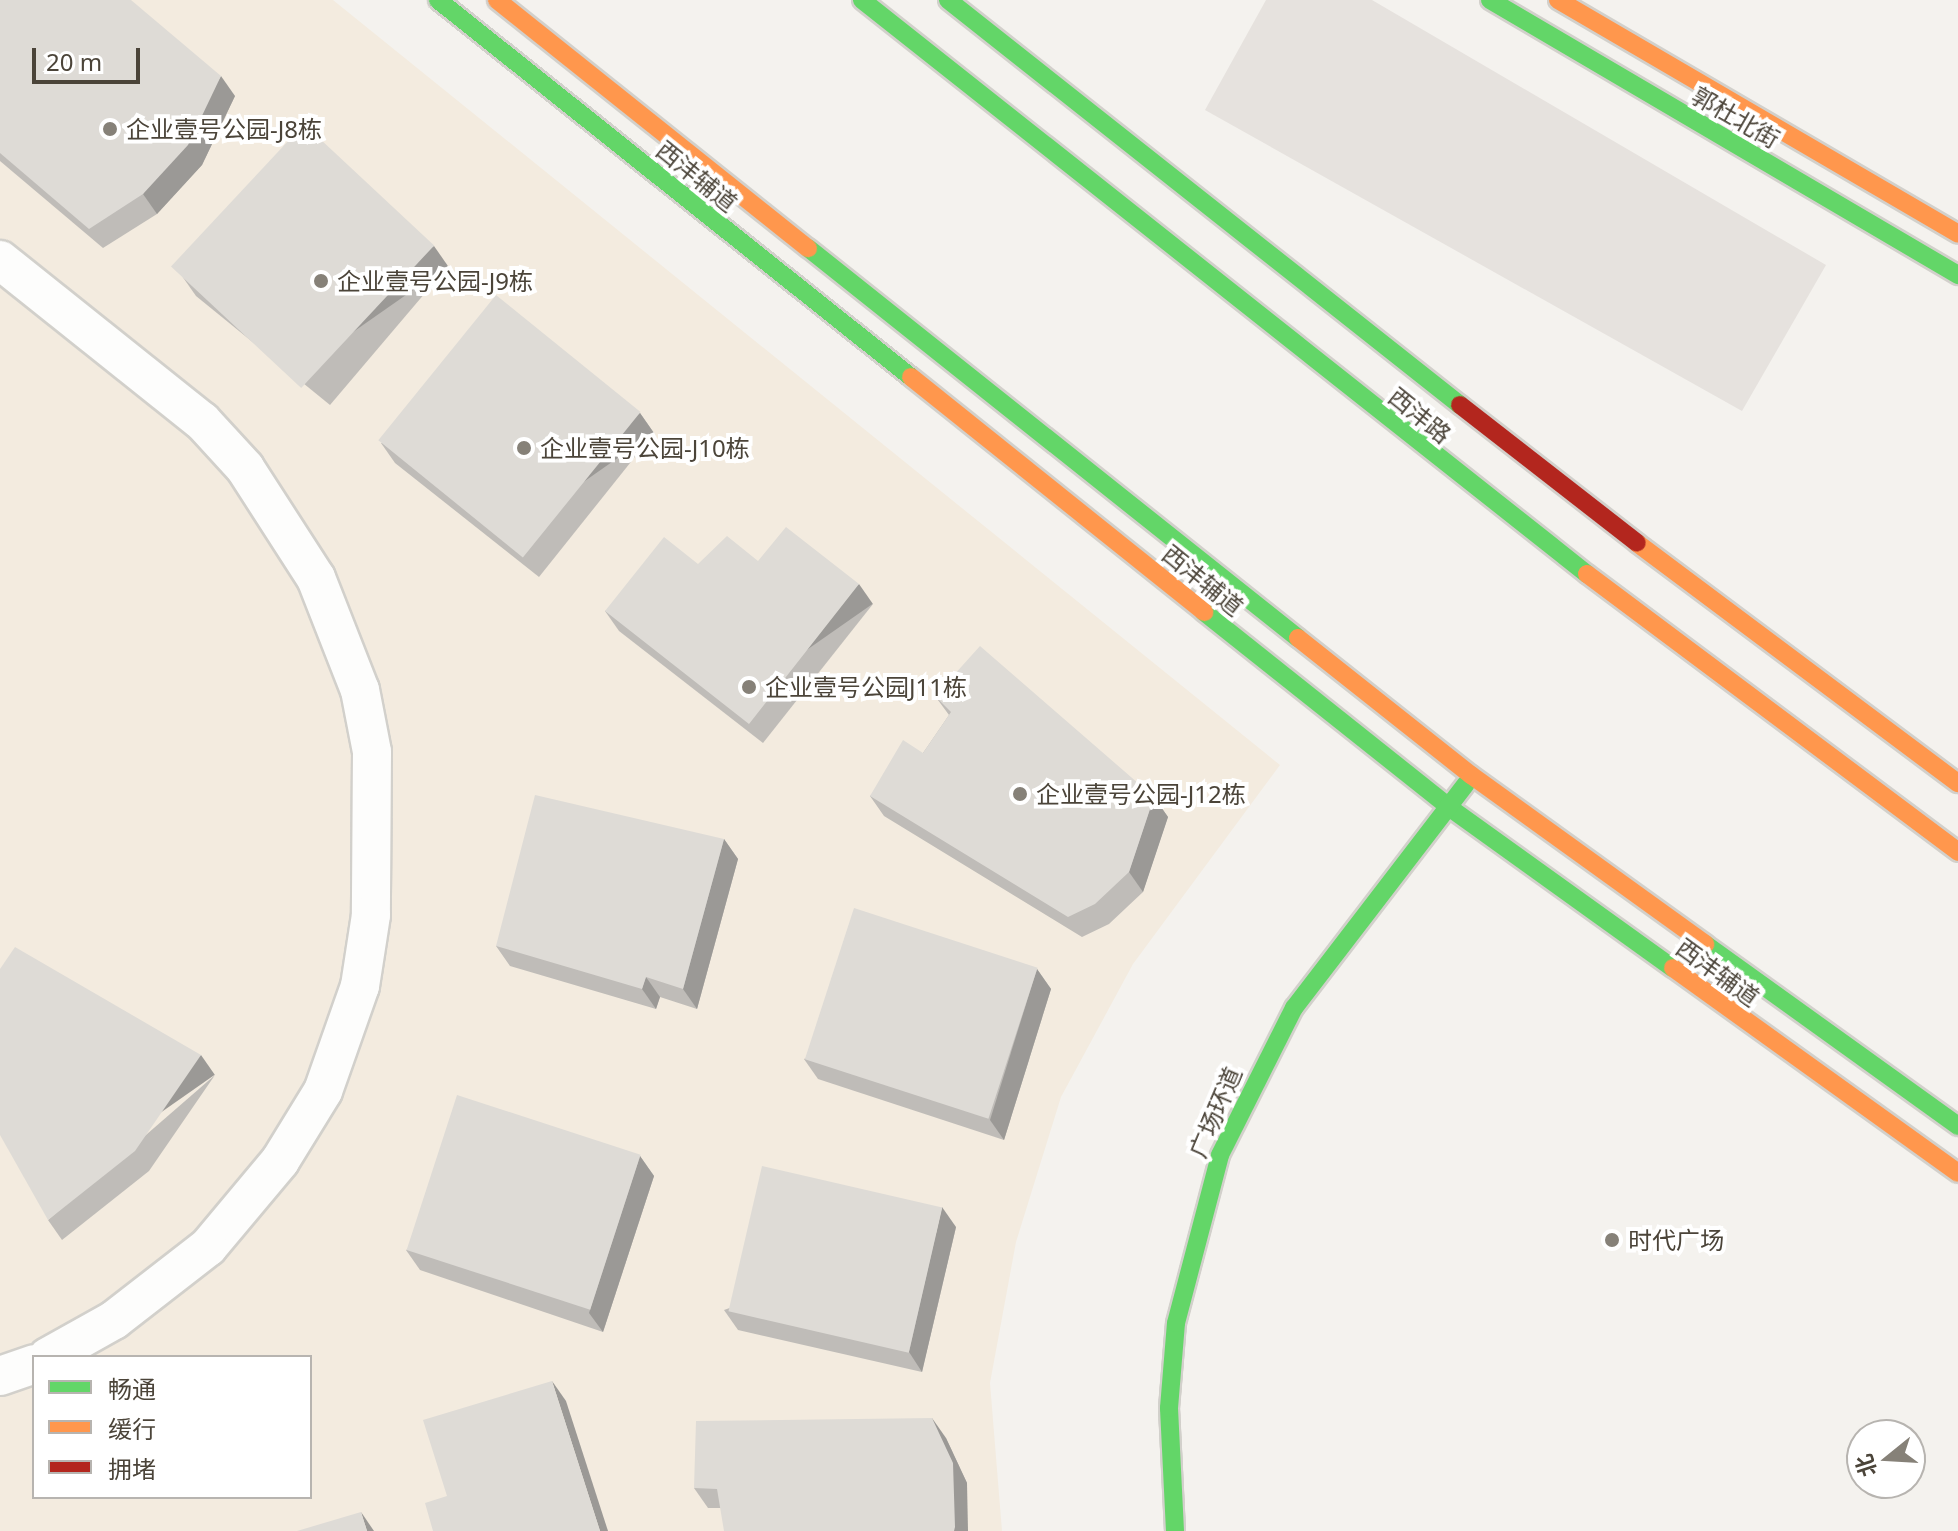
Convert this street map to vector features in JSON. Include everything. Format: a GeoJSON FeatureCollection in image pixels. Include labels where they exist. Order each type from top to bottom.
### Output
{"type":"FeatureCollection","features":[{"type":"Feature","properties":{"kind":"main road","name":"西沣辅道"},"geometry":{"type":"LineString","coordinates":[[438,0],[1450,808],[1958,1173]]}},
{"type":"Feature","properties":{"kind":"main road","name":"西沣辅道"},"geometry":{"type":"LineString","coordinates":[[497,0],[1471,775],[1958,1126]]}},
{"type":"Feature","properties":{"kind":"main road","name":"西沣路"},"geometry":{"type":"LineString","coordinates":[[862,0],[1471,487],[1958,852]]}},
{"type":"Feature","properties":{"kind":"main road","name":"西沣路"},"geometry":{"type":"LineString","coordinates":[[948,0],[1589,507],[1958,783]]}},
{"type":"Feature","properties":{"kind":"main road","name":"郭杜北街"},"geometry":{"type":"LineString","coordinates":[[1490,0],[1958,275]]}},
{"type":"Feature","properties":{"kind":"main road","name":"郭杜北街"},"geometry":{"type":"LineString","coordinates":[[1558,0],[1958,234]]}},
{"type":"Feature","properties":{"kind":"main road","name":"广场环道"},"geometry":{"type":"LineString","coordinates":[[1175,1531],[1169,1408],[1176,1323],[1220,1155],[1294,1008],[1450,808],[1471,775]]}},
{"type":"Feature","properties":{"kind":"street"},"geometry":{"type":"LineString","coordinates":[[0,260],[202,421],[245,468],[316,578],[360,690],[372,752],[371,915],[360,986],[323,1091],[280,1161],[208,1247],[114,1320],[52,1355]]}},
{"type":"Feature","properties":{"kind":"street"},"geometry":{"type":"LineString","coordinates":[[0,1376],[32,1365]]}},
{"type":"Feature","properties":{"kind":"shaded area"},"geometry":{"type":"Polygon","coordinates":[[[0,0],[333,0],[1280,765],[1133,964],[1061,1097],[1016,1242],[990,1383],[1002,1531],[0,1531],[0,0]]]}},
{"type":"Feature","properties":{"kind":"shaded area"},"geometry":{"type":"Polygon","coordinates":[[[1266,0],[1372,0],[1826,265],[1742,411],[1205,110],[1266,0]]]}},
{"type":"Feature","properties":{"kind":"building","name":"企业壹号公园-J8栋"},"geometry":{"type":"Polygon","coordinates":[[[0,0],[131,0],[221,76],[188,145],[143,194],[89,229],[0,153],[0,0]]]}},
{"type":"Feature","properties":{"kind":"building","name":"企业壹号公园-J9栋"},"geometry":{"type":"Polygon","coordinates":[[[304,124],[434,245],[301,388],[171,267],[304,124]]]}},
{"type":"Feature","properties":{"kind":"building","name":"企业壹号公园-J10栋"},"geometry":{"type":"Polygon","coordinates":[[[496,295],[641,412],[523,557],[378,440],[496,295]]]}},
{"type":"Feature","properties":{"kind":"building","name":"企业壹号公园J11栋"},"geometry":{"type":"Polygon","coordinates":[[[786,527],[859,584],[749,724],[605,611],[664,537],[698,564],[727,536],[758,561],[786,527]]]}},
{"type":"Feature","properties":{"kind":"building","name":"企业壹号公园-J12栋"},"geometry":{"type":"Polygon","coordinates":[[[980,646],[1154,797],[1129,872],[1095,904],[1068,917],[870,796],[903,740],[923,753],[951,712],[935,696],[980,646]]]}},
{"type":"Feature","properties":{"kind":"building"},"geometry":{"type":"Polygon","coordinates":[[[535,795],[724,839],[683,989],[646,977],[642,989],[496,946],[535,795]]]}},
{"type":"Feature","properties":{"kind":"building"},"geometry":{"type":"Polygon","coordinates":[[[854,908],[1038,968],[988,1119],[805,1059],[854,908]]]}},
{"type":"Feature","properties":{"kind":"building"},"geometry":{"type":"Polygon","coordinates":[[[15,947],[201,1055],[135,1151],[48,1220],[0,1135],[0,969],[15,947]]]}},
{"type":"Feature","properties":{"kind":"building"},"geometry":{"type":"Polygon","coordinates":[[[457,1095],[641,1155],[590,1310],[407,1250],[457,1095]]]}},
{"type":"Feature","properties":{"kind":"building"},"geometry":{"type":"Polygon","coordinates":[[[762,1166],[942,1208],[909,1353],[728,1311],[762,1166]]]}},
{"type":"Feature","properties":{"kind":"building"},"geometry":{"type":"Polygon","coordinates":[[[552,1381],[600,1531],[433,1531],[425,1503],[447,1496],[423,1420],[552,1381]]]}},
{"type":"Feature","properties":{"kind":"building"},"geometry":{"type":"Polygon","coordinates":[[[932,1418],[953,1463],[954,1531],[724,1531],[717,1489],[694,1488],[696,1421],[932,1418]]]}},
{"type":"Feature","properties":{"kind":"building"},"geometry":{"type":"Polygon","coordinates":[[[361,1512],[367,1531],[297,1531],[361,1512]]]}},
{"type":"Feature","properties":{"kind":"traffic: fast"},"geometry":{"type":"LineString","coordinates":[[438,0],[911,377]]}},
{"type":"Feature","properties":{"kind":"traffic: fast"},"geometry":{"type":"LineString","coordinates":[[862,0],[1587,574]]}},
{"type":"Feature","properties":{"kind":"traffic: fast"},"geometry":{"type":"LineString","coordinates":[[948,0],[1460,405]]}},
{"type":"Feature","properties":{"kind":"traffic: fast"},"geometry":{"type":"LineString","coordinates":[[1490,0],[1958,275]]}},
{"type":"Feature","properties":{"kind":"traffic: fast"},"geometry":{"type":"LineString","coordinates":[[808,248],[1298,638]]}},
{"type":"Feature","properties":{"kind":"traffic: fast"},"geometry":{"type":"LineString","coordinates":[[1204,612],[1450,808],[1673,968]]}},
{"type":"Feature","properties":{"kind":"traffic: fast"},"geometry":{"type":"LineString","coordinates":[[1175,1531],[1169,1408],[1176,1323],[1220,1155],[1294,1008],[1466,784]]}},
{"type":"Feature","properties":{"kind":"traffic: fast"},"geometry":{"type":"LineString","coordinates":[[1705,944],[1958,1126]]}},
{"type":"Feature","properties":{"kind":"traffic: slow"},"geometry":{"type":"LineString","coordinates":[[497,0],[808,248]]}},
{"type":"Feature","properties":{"kind":"traffic: slow"},"geometry":{"type":"LineString","coordinates":[[1558,0],[1958,234]]}},
{"type":"Feature","properties":{"kind":"traffic: slow"},"geometry":{"type":"LineString","coordinates":[[911,377],[1204,612]]}},
{"type":"Feature","properties":{"kind":"traffic: slow"},"geometry":{"type":"LineString","coordinates":[[1637,543],[1958,783]]}},
{"type":"Feature","properties":{"kind":"traffic: slow"},"geometry":{"type":"LineString","coordinates":[[1587,574],[1958,852]]}},
{"type":"Feature","properties":{"kind":"traffic: slow"},"geometry":{"type":"LineString","coordinates":[[1298,638],[1471,775],[1705,944]]}},
{"type":"Feature","properties":{"kind":"traffic: slow"},"geometry":{"type":"LineString","coordinates":[[1673,968],[1958,1173]]}},
{"type":"Feature","properties":{"kind":"traffic: jam"},"geometry":{"type":"LineString","coordinates":[[1460,405],[1637,543]]}},
{"type":"Feature","properties":{"kind":"place","name":"企业壹号公园-J8栋"},"geometry":{"type":"Point","coordinates":[110,129]}},
{"type":"Feature","properties":{"kind":"place","name":"企业壹号公园-J9栋"},"geometry":{"type":"Point","coordinates":[321,281]}},
{"type":"Feature","properties":{"kind":"place","name":"企业壹号公园-J10栋"},"geometry":{"type":"Point","coordinates":[524,448]}},
{"type":"Feature","properties":{"kind":"place","name":"企业壹号公园J11栋"},"geometry":{"type":"Point","coordinates":[749,687]}},
{"type":"Feature","properties":{"kind":"place","name":"企业壹号公园-J12栋"},"geometry":{"type":"Point","coordinates":[1020,794]}},
{"type":"Feature","properties":{"kind":"place","name":"时代广场"},"geometry":{"type":"Point","coordinates":[1612,1240]}}]}
